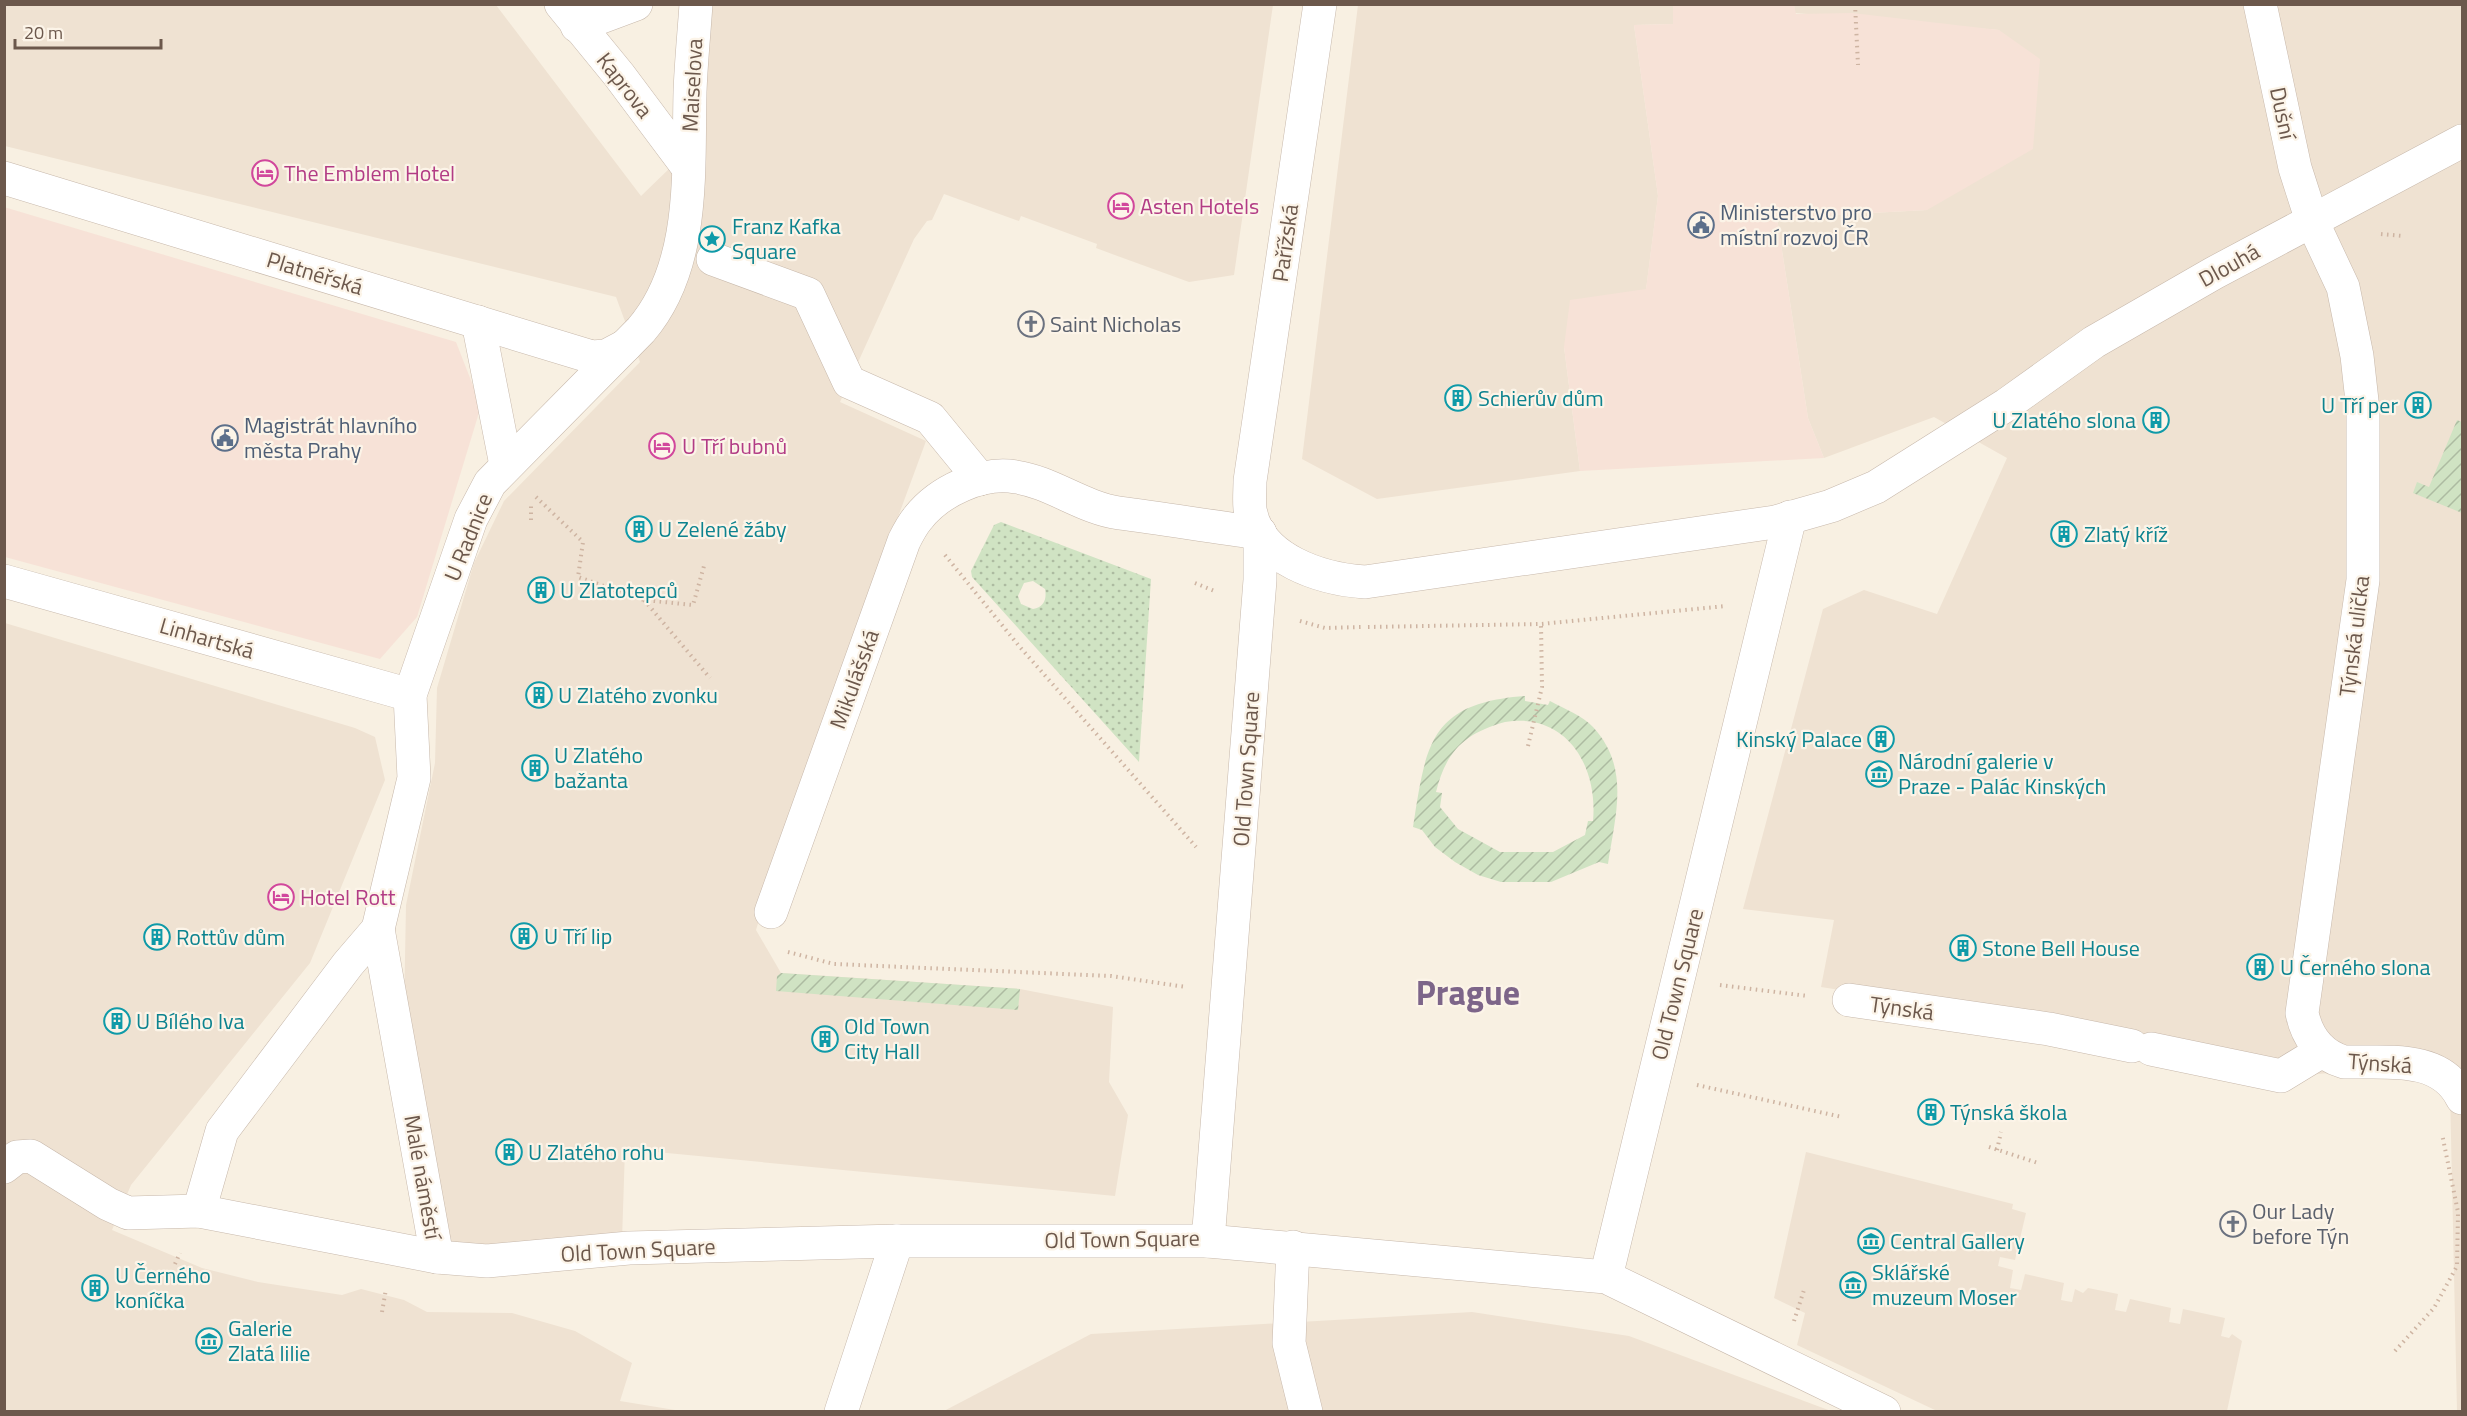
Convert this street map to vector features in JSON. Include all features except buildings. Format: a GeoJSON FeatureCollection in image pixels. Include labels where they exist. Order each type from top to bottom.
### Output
{"type":"FeatureCollection","features":[{"type":"Feature","properties":{"kind":"street"},"geometry":{"type":"LineString","coordinates":[[569,15],[636,4]]}},
{"type":"Feature","properties":{"kind":"street","name":"Maiselova"},"geometry":{"type":"LineString","coordinates":[[625,346],[655,314],[685,227],[696,4]]}},
{"type":"Feature","properties":{"kind":"street","name":"Pařížská"},"geometry":{"type":"LineString","coordinates":[[1250,481],[1320,4]]}},
{"type":"Feature","properties":{"kind":"street","name":"Dušní"},"geometry":{"type":"LineString","coordinates":[[2260,4],[2295,168],[2312,220]]}},
{"type":"Feature","properties":{"kind":"street","name":"Kaprova"},"geometry":{"type":"LineString","coordinates":[[569,15],[619,75],[687,166]]}},
{"type":"Feature","properties":{"kind":"street","name":"Dlouhá"},"geometry":{"type":"LineString","coordinates":[[2006,405],[2094,342],[2214,273],[2463,141]]}},
{"type":"Feature","properties":{"kind":"street","name":"Platnéřská"},"geometry":{"type":"LineString","coordinates":[[4,178],[592,357],[606,356],[625,346]]}},
{"type":"Feature","properties":{"kind":"street","name":"Týnská ulička"},"geometry":{"type":"LineString","coordinates":[[2312,220],[2343,287],[2356,356],[2362,410],[2362,580],[2302,1013],[2308,1033],[2322,1051]]}},
{"type":"Feature","properties":{"kind":"street"},"geometry":{"type":"LineString","coordinates":[[712,259],[808,294],[849,382],[930,418],[980,479],[993,476],[1017,477],[1119,513],[1260,533]]}},
{"type":"Feature","properties":{"kind":"street"},"geometry":{"type":"LineString","coordinates":[[478,322],[506,465]]}},
{"type":"Feature","properties":{"kind":"street","name":"U Radnice"},"geometry":{"type":"LineString","coordinates":[[414,778],[410,694],[471,519],[490,483],[506,465],[625,346]]}},
{"type":"Feature","properties":{"kind":"street","name":"Old Town Square"},"geometry":{"type":"LineString","coordinates":[[1250,481],[1250,510],[1260,533],[1272,548],[1312,572],[1340,580],[1365,582],[1775,522],[1831,506],[1876,487],[2006,405]]}},
{"type":"Feature","properties":{"kind":"street","name":"Mikulášská"},"geometry":{"type":"LineString","coordinates":[[771,912],[904,541],[918,518],[932,504],[962,486],[980,479]]}},
{"type":"Feature","properties":{"kind":"street","name":"Old Town Square"},"geometry":{"type":"LineString","coordinates":[[1606,1277],[1790,517]]}},
{"type":"Feature","properties":{"kind":"street","name":"Old Town Square"},"geometry":{"type":"LineString","coordinates":[[437,1257],[487,1261],[629,1248],[897,1240],[1208,1241],[1260,580],[1260,533]]}},
{"type":"Feature","properties":{"kind":"street","name":"Linhartská"},"geometry":{"type":"LineString","coordinates":[[4,581],[410,694]]}},
{"type":"Feature","properties":{"kind":"street","name":"Malé náměstí"},"geometry":{"type":"LineString","coordinates":[[4,1167],[17,1157],[31,1156],[108,1204],[128,1213],[199,1211],[437,1257],[378,929],[414,778]]}},
{"type":"Feature","properties":{"kind":"street","name":"Malé náměstí"},"geometry":{"type":"LineString","coordinates":[[199,1211],[222,1131],[342,972],[378,929]]}},
{"type":"Feature","properties":{"kind":"street","name":"Týnská"},"geometry":{"type":"LineString","coordinates":[[1849,1000],[2022,1025],[2281,1076],[2322,1051],[2344,1062],[2419,1065],[2435,1069],[2449,1077],[2463,1098]]}},
{"type":"Feature","properties":{"kind":"street"},"geometry":{"type":"LineString","coordinates":[[841,1412],[897,1240]]}},
{"type":"Feature","properties":{"kind":"street"},"geometry":{"type":"LineString","coordinates":[[1208,1241],[1606,1277],[1884,1412]]}},
{"type":"Feature","properties":{"kind":"street"},"geometry":{"type":"LineString","coordinates":[[1293,1247],[1289,1343],[1306,1412]]}},
{"type":"Feature","properties":{"kind":"path"},"geometry":{"type":"LineString","coordinates":[[1855,4],[1858,65]]}},
{"type":"Feature","properties":{"kind":"path"},"geometry":{"type":"LineString","coordinates":[[2375,233],[2403,236]]}},
{"type":"Feature","properties":{"kind":"path"},"geometry":{"type":"LineString","coordinates":[[531,520],[531,491],[583,542],[578,577],[636,595],[644,600],[710,678]]}},
{"type":"Feature","properties":{"kind":"path"},"geometry":{"type":"LineString","coordinates":[[944,554],[1019,646],[1199,849]]}},
{"type":"Feature","properties":{"kind":"path"},"geometry":{"type":"LineString","coordinates":[[644,600],[693,605],[704,566]]}},
{"type":"Feature","properties":{"kind":"path"},"geometry":{"type":"LineString","coordinates":[[1296,620],[1325,628],[1541,624],[1735,605]]}},
{"type":"Feature","properties":{"kind":"path"},"geometry":{"type":"LineString","coordinates":[[1528,746],[1542,687],[1541,624]]}},
{"type":"Feature","properties":{"kind":"path"},"geometry":{"type":"LineString","coordinates":[[771,912],[771,931],[779,949],[834,964],[1111,976],[1229,992]]}},
{"type":"Feature","properties":{"kind":"path"},"geometry":{"type":"LineString","coordinates":[[1678,981],[1849,1000]]}},
{"type":"Feature","properties":{"kind":"path"},"geometry":{"type":"LineString","coordinates":[[1655,1076],[1842,1117]]}},
{"type":"Feature","properties":{"kind":"path"},"geometry":{"type":"LineString","coordinates":[[2395,1351],[2434,1308],[2457,1266],[2458,1212],[2440,1136],[2445,1128]]}},
{"type":"Feature","properties":{"kind":"path"},"geometry":{"type":"LineString","coordinates":[[1998,1150],[2001,1132]]}},
{"type":"Feature","properties":{"kind":"path"},"geometry":{"type":"LineString","coordinates":[[1989,1147],[2038,1163]]}},
{"type":"Feature","properties":{"kind":"shaded area"},"geometry":{"type":"Polygon","coordinates":[[[5,5],[496,5],[641,196],[704,135],[710,5],[1273,5],[1234,275],[1189,282],[1096,248],[1097,244],[1021,216],[1019,221],[944,194],[932,220],[927,221],[914,239],[840,402],[926,441],[807,764],[756,930],[781,973],[1020,989],[1113,1007],[1109,1082],[1128,1115],[1115,1196],[625,1149],[622,1240],[454,1252],[444,1227],[404,1012],[406,905],[435,763],[437,688],[474,563],[504,501],[640,362],[616,297],[5,146],[5,5]]]}},
{"type":"Feature","properties":{"kind":"shaded area"},"geometry":{"type":"Polygon","coordinates":[[[1358,5],[1673,5],[1673,24],[1634,25],[1658,196],[1646,290],[1564,347],[1580,471],[1377,499],[1302,459],[1358,5]]]}},
{"type":"Feature","properties":{"kind":"shaded area"},"geometry":{"type":"Polygon","coordinates":[[[1673,5],[1794,5],[1796,14],[1852,13],[1999,30],[2040,59],[2033,149],[1927,210],[1777,218],[1808,418],[1824,458],[1580,471],[1564,347],[1570,300],[1646,289],[1658,196],[1634,25],[1673,24],[1673,5]]]}},
{"type":"Feature","properties":{"kind":"shaded area"},"geometry":{"type":"Polygon","coordinates":[[[1794,5],[2462,5],[2462,1411],[2457,1411],[2450,1091],[2422,1075],[2352,1071],[2307,1075],[2070,1026],[1821,987],[1834,920],[1743,909],[1823,609],[1864,590],[1937,614],[2007,458],[1934,417],[1824,458],[1808,418],[1777,218],[1927,210],[1999,30],[1795,13],[1794,5]]]}},
{"type":"Feature","properties":{"kind":"shaded area","name":"Magistrát hlavního města Prahy"},"geometry":{"type":"Polygon","coordinates":[[[4,207],[456,342],[481,406],[417,617],[380,659],[5,557],[4,207]]]}},
{"type":"Feature","properties":{"kind":"shaded area"},"geometry":{"type":"Polygon","coordinates":[[[5,623],[355,728],[375,737],[385,780],[310,963],[131,1185],[112,1230],[202,1268],[258,1282],[342,1295],[361,1289],[404,1300],[427,1312],[512,1313],[575,1331],[632,1363],[620,1401],[681,1411],[5,1412],[5,623]]]}},
{"type":"Feature","properties":{"kind":"shaded area"},"geometry":{"type":"Polygon","coordinates":[[[1806,1152],[2013,1204],[2012,1209],[2026,1213],[2015,1260],[2000,1257],[1998,1266],[2013,1270],[2010,1288],[2021,1290],[2025,1274],[2064,1283],[2061,1300],[2072,1302],[2075,1289],[2083,1293],[2088,1288],[2118,1294],[2115,1310],[2126,1312],[2130,1299],[2171,1308],[2169,1322],[2180,1324],[2183,1309],[2225,1318],[2221,1336],[2229,1338],[2232,1334],[2242,1341],[2227,1411],[1937,1411],[1797,1345],[1805,1313],[1774,1298],[1806,1152]]]}},
{"type":"Feature","properties":{"kind":"shaded area"},"geometry":{"type":"Polygon","coordinates":[[[1472,1312],[1629,1336],[1831,1411],[942,1412],[1091,1334],[1472,1312]]]}},
{"type":"Feature","properties":{"kind":"green space"},"geometry":{"type":"Polygon","coordinates":[[[2457,420],[2462,422],[2462,513],[2413,493],[2417,482],[2429,487],[2457,420]]]}},
{"type":"Feature","properties":{"kind":"green space"},"geometry":{"type":"Polygon","coordinates":[[[1001,522],[1151,579],[1139,762],[972,577],[971,571],[994,525],[1001,522]],[[1033,581],[1024,583],[1018,596],[1021,604],[1033,609],[1040,606],[1046,596],[1045,589],[1033,581]]]}},
{"type":"Feature","properties":{"kind":"green space"},"geometry":{"type":"Polygon","coordinates":[[[1525,696],[1525,701],[1548,705],[1550,701],[1589,723],[1605,743],[1612,759],[1617,793],[1608,864],[1599,862],[1551,882],[1501,882],[1478,875],[1455,862],[1435,847],[1422,830],[1413,827],[1422,773],[1438,733],[1451,719],[1469,708],[1493,700],[1525,696]],[[1505,722],[1491,726],[1468,738],[1452,755],[1445,765],[1436,792],[1442,793],[1440,807],[1458,829],[1500,852],[1553,852],[1585,835],[1588,821],[1593,821],[1592,789],[1588,774],[1582,759],[1562,735],[1549,727],[1533,722],[1505,722]]]}},
{"type":"Feature","properties":{"kind":"green space"},"geometry":{"type":"Polygon","coordinates":[[[781,973],[1020,989],[1018,1010],[776,991],[777,976],[781,973]]]}},
{"type":"Feature","properties":{"kind":"place","name":"The Emblem Hotel"},"geometry":{"type":"Point","coordinates":[265,173]}},
{"type":"Feature","properties":{"kind":"place","name":"Asten Hotels"},"geometry":{"type":"Point","coordinates":[1121,206]}},
{"type":"Feature","properties":{"kind":"place","name":"Ministerstvo pro místní rozvoj ČR"},"geometry":{"type":"Point","coordinates":[1701,225]}},
{"type":"Feature","properties":{"kind":"place","name":"Franz Kafka Square"},"geometry":{"type":"Point","coordinates":[712,239]}},
{"type":"Feature","properties":{"kind":"place","name":"Saint Nicholas"},"geometry":{"type":"Point","coordinates":[1031,324]}},
{"type":"Feature","properties":{"kind":"place","name":"Schierův dům"},"geometry":{"type":"Point","coordinates":[1458,398]}},
{"type":"Feature","properties":{"kind":"place","name":"U Tří per"},"geometry":{"type":"Point","coordinates":[2418,405]}},
{"type":"Feature","properties":{"kind":"place","name":"U Zlatého slona"},"geometry":{"type":"Point","coordinates":[2156,420]}},
{"type":"Feature","properties":{"kind":"place","name":"Magistrát hlavního města Prahy"},"geometry":{"type":"Point","coordinates":[225,438]}},
{"type":"Feature","properties":{"kind":"place","name":"U Tří bubnů"},"geometry":{"type":"Point","coordinates":[662,446]}},
{"type":"Feature","properties":{"kind":"place","name":"U Zelené žáby"},"geometry":{"type":"Point","coordinates":[639,529]}},
{"type":"Feature","properties":{"kind":"place","name":"Zlatý kříž"},"geometry":{"type":"Point","coordinates":[2064,534]}},
{"type":"Feature","properties":{"kind":"place","name":"U Zlatotepců"},"geometry":{"type":"Point","coordinates":[541,590]}},
{"type":"Feature","properties":{"kind":"place","name":"U Zlatého zvonku"},"geometry":{"type":"Point","coordinates":[539,695]}},
{"type":"Feature","properties":{"kind":"place","name":"Kinský Palace"},"geometry":{"type":"Point","coordinates":[1881,739]}},
{"type":"Feature","properties":{"kind":"place","name":"U Zlatého bažanta"},"geometry":{"type":"Point","coordinates":[535,768]}},
{"type":"Feature","properties":{"kind":"place","name":"Národní galerie v Praze - Palác Kinských"},"geometry":{"type":"Point","coordinates":[1879,774]}},
{"type":"Feature","properties":{"kind":"place","name":"Hotel Rott"},"geometry":{"type":"Point","coordinates":[281,897]}},
{"type":"Feature","properties":{"kind":"place","name":"U Tří lip"},"geometry":{"type":"Point","coordinates":[524,936]}},
{"type":"Feature","properties":{"kind":"place","name":"Rottův dům"},"geometry":{"type":"Point","coordinates":[157,937]}},
{"type":"Feature","properties":{"kind":"place","name":"Stone Bell House"},"geometry":{"type":"Point","coordinates":[1963,948]}},
{"type":"Feature","properties":{"kind":"place","name":"U Černého slona"},"geometry":{"type":"Point","coordinates":[2260,967]}},
{"type":"Feature","properties":{"kind":"place","name":"U Bílého lva"},"geometry":{"type":"Point","coordinates":[117,1021]}},
{"type":"Feature","properties":{"kind":"place","name":"Old Town City Hall"},"geometry":{"type":"Point","coordinates":[825,1039]}},
{"type":"Feature","properties":{"kind":"place","name":"Týnská škola"},"geometry":{"type":"Point","coordinates":[1931,1112]}},
{"type":"Feature","properties":{"kind":"place","name":"U Zlatého rohu"},"geometry":{"type":"Point","coordinates":[509,1152]}},
{"type":"Feature","properties":{"kind":"place","name":"Our Lady before Týn"},"geometry":{"type":"Point","coordinates":[2233,1224]}},
{"type":"Feature","properties":{"kind":"place","name":"Central Gallery"},"geometry":{"type":"Point","coordinates":[1871,1241]}},
{"type":"Feature","properties":{"kind":"place","name":"Sklářské muzeum Moser"},"geometry":{"type":"Point","coordinates":[1853,1285]}},
{"type":"Feature","properties":{"kind":"place","name":"U Černého koníčka"},"geometry":{"type":"Point","coordinates":[95,1288]}},
{"type":"Feature","properties":{"kind":"place","name":"Galerie Zlatá lilie"},"geometry":{"type":"Point","coordinates":[209,1341]}},
{"type":"Feature","properties":{"kind":"district","name":"Prague"},"geometry":{"type":"Point","coordinates":[1468,993]}}]}
